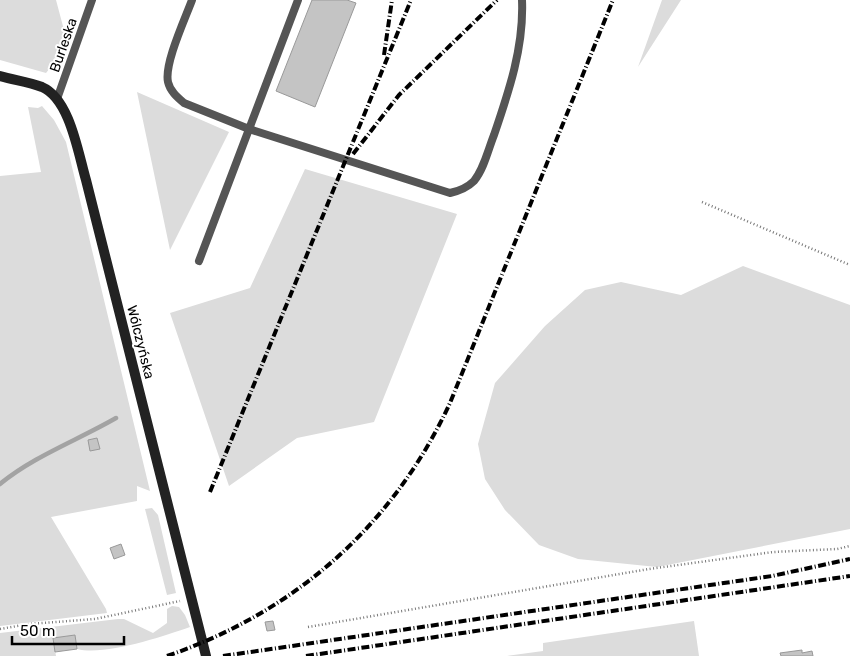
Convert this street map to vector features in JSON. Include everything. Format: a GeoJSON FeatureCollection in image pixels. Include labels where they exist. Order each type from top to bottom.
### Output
{"type":"FeatureCollection","features":[{"type":"Feature","properties":{"kind":"street","name":"Wólczyńska"},"geometry":{"type":"LineString","coordinates":[[0,76],[43,88],[57,99],[66,111],[86,180],[206,656]]}},
{"type":"Feature","properties":{"kind":"lane","name":"Burleska"},"geometry":{"type":"LineString","coordinates":[[57,99],[92,0]]}},
{"type":"Feature","properties":{"kind":"lane"},"geometry":{"type":"LineString","coordinates":[[192,0],[168,67],[168,84],[184,103],[249,129],[450,193],[461,191],[474,181],[484,161],[510,88],[521,38],[522,0]]}},
{"type":"Feature","properties":{"kind":"lane"},"geometry":{"type":"LineString","coordinates":[[199,261],[298,0]]}},
{"type":"Feature","properties":{"kind":"path"},"geometry":{"type":"LineString","coordinates":[[702,202],[850,265]]}},
{"type":"Feature","properties":{"kind":"path"},"geometry":{"type":"LineString","coordinates":[[308,627],[649,569],[773,552],[837,549],[850,546]]}},
{"type":"Feature","properties":{"kind":"path"},"geometry":{"type":"LineString","coordinates":[[0,629],[29,624],[95,619],[191,598]]}},
{"type":"Feature","properties":{"kind":"shaded area"},"geometry":{"type":"Polygon","coordinates":[[[0,0],[56,0],[68,45],[46,73],[0,60],[0,0]]]}},
{"type":"Feature","properties":{"kind":"shaded area"},"geometry":{"type":"Polygon","coordinates":[[[662,0],[681,0],[638,67],[662,0]]]}},
{"type":"Feature","properties":{"kind":"shaded area"},"geometry":{"type":"Polygon","coordinates":[[[137,92],[229,132],[170,250],[137,92]]]}},
{"type":"Feature","properties":{"kind":"shaded area"},"geometry":{"type":"Polygon","coordinates":[[[42,106],[54,120],[66,142],[150,491],[137,486],[137,501],[51,517],[107,613],[0,626],[0,176],[41,172],[28,107],[38,108],[42,106]]]}},
{"type":"Feature","properties":{"kind":"shaded area"},"geometry":{"type":"Polygon","coordinates":[[[305,169],[457,214],[374,422],[297,438],[229,486],[170,313],[250,288],[305,169]]]}},
{"type":"Feature","properties":{"kind":"shaded area"},"geometry":{"type":"Polygon","coordinates":[[[743,266],[850,305],[850,529],[657,567],[578,559],[539,545],[505,510],[485,479],[478,444],[495,383],[545,326],[585,290],[621,282],[681,295],[743,266]]]}},
{"type":"Feature","properties":{"kind":"shaded area"},"geometry":{"type":"Polygon","coordinates":[[[152,508],[158,515],[176,593],[167,595],[145,509],[152,508]]]}},
{"type":"Feature","properties":{"kind":"shaded area"},"geometry":{"type":"Polygon","coordinates":[[[172,606],[179,607],[190,627],[164,636],[102,650],[77,649],[75,635],[53,638],[56,656],[0,656],[0,633],[124,619],[153,633],[167,623],[167,609],[172,606]]]}},
{"type":"Feature","properties":{"kind":"shaded area"},"geometry":{"type":"Polygon","coordinates":[[[694,621],[699,656],[507,656],[543,651],[543,643],[694,621]]]}},
{"type":"Feature","properties":{"kind":"building"},"geometry":{"type":"Polygon","coordinates":[[[312,0],[347,0],[356,3],[315,107],[276,91],[312,0]]]}},
{"type":"Feature","properties":{"kind":"building"},"geometry":{"type":"Polygon","coordinates":[[[97,438],[100,449],[90,451],[88,440],[97,438]]]}},
{"type":"Feature","properties":{"kind":"building"},"geometry":{"type":"Polygon","coordinates":[[[121,544],[125,555],[114,559],[110,548],[121,544]]]}},
{"type":"Feature","properties":{"kind":"building"},"geometry":{"type":"Polygon","coordinates":[[[273,621],[275,630],[267,631],[265,622],[273,621]]]}},
{"type":"Feature","properties":{"kind":"building"},"geometry":{"type":"Polygon","coordinates":[[[75,635],[77,649],[55,652],[53,638],[75,635]]]}},
{"type":"Feature","properties":{"kind":"building"},"geometry":{"type":"Polygon","coordinates":[[[802,650],[802,653],[812,651],[813,656],[781,656],[780,653],[802,650]]]}},
{"type":"Feature","properties":{"kind":"waterway"},"geometry":{"type":"LineString","coordinates":[[0,484],[27,465],[116,418]]}},
{"type":"Feature","properties":{"kind":"railway"},"geometry":{"type":"LineString","coordinates":[[384,55],[392,0]]}},
{"type":"Feature","properties":{"kind":"railway"},"geometry":{"type":"LineString","coordinates":[[210,492],[411,0]]}},
{"type":"Feature","properties":{"kind":"railway"},"geometry":{"type":"LineString","coordinates":[[353,154],[399,95],[497,0]]}},
{"type":"Feature","properties":{"kind":"railway"},"geometry":{"type":"LineString","coordinates":[[167,656],[214,638],[257,615],[298,589],[335,559],[369,526],[400,488],[427,447],[450,403],[613,0]]}},
{"type":"Feature","properties":{"kind":"railway"},"geometry":{"type":"LineString","coordinates":[[223,656],[772,576],[850,559]]}},
{"type":"Feature","properties":{"kind":"railway"},"geometry":{"type":"LineString","coordinates":[[306,656],[850,576]]}}]}
